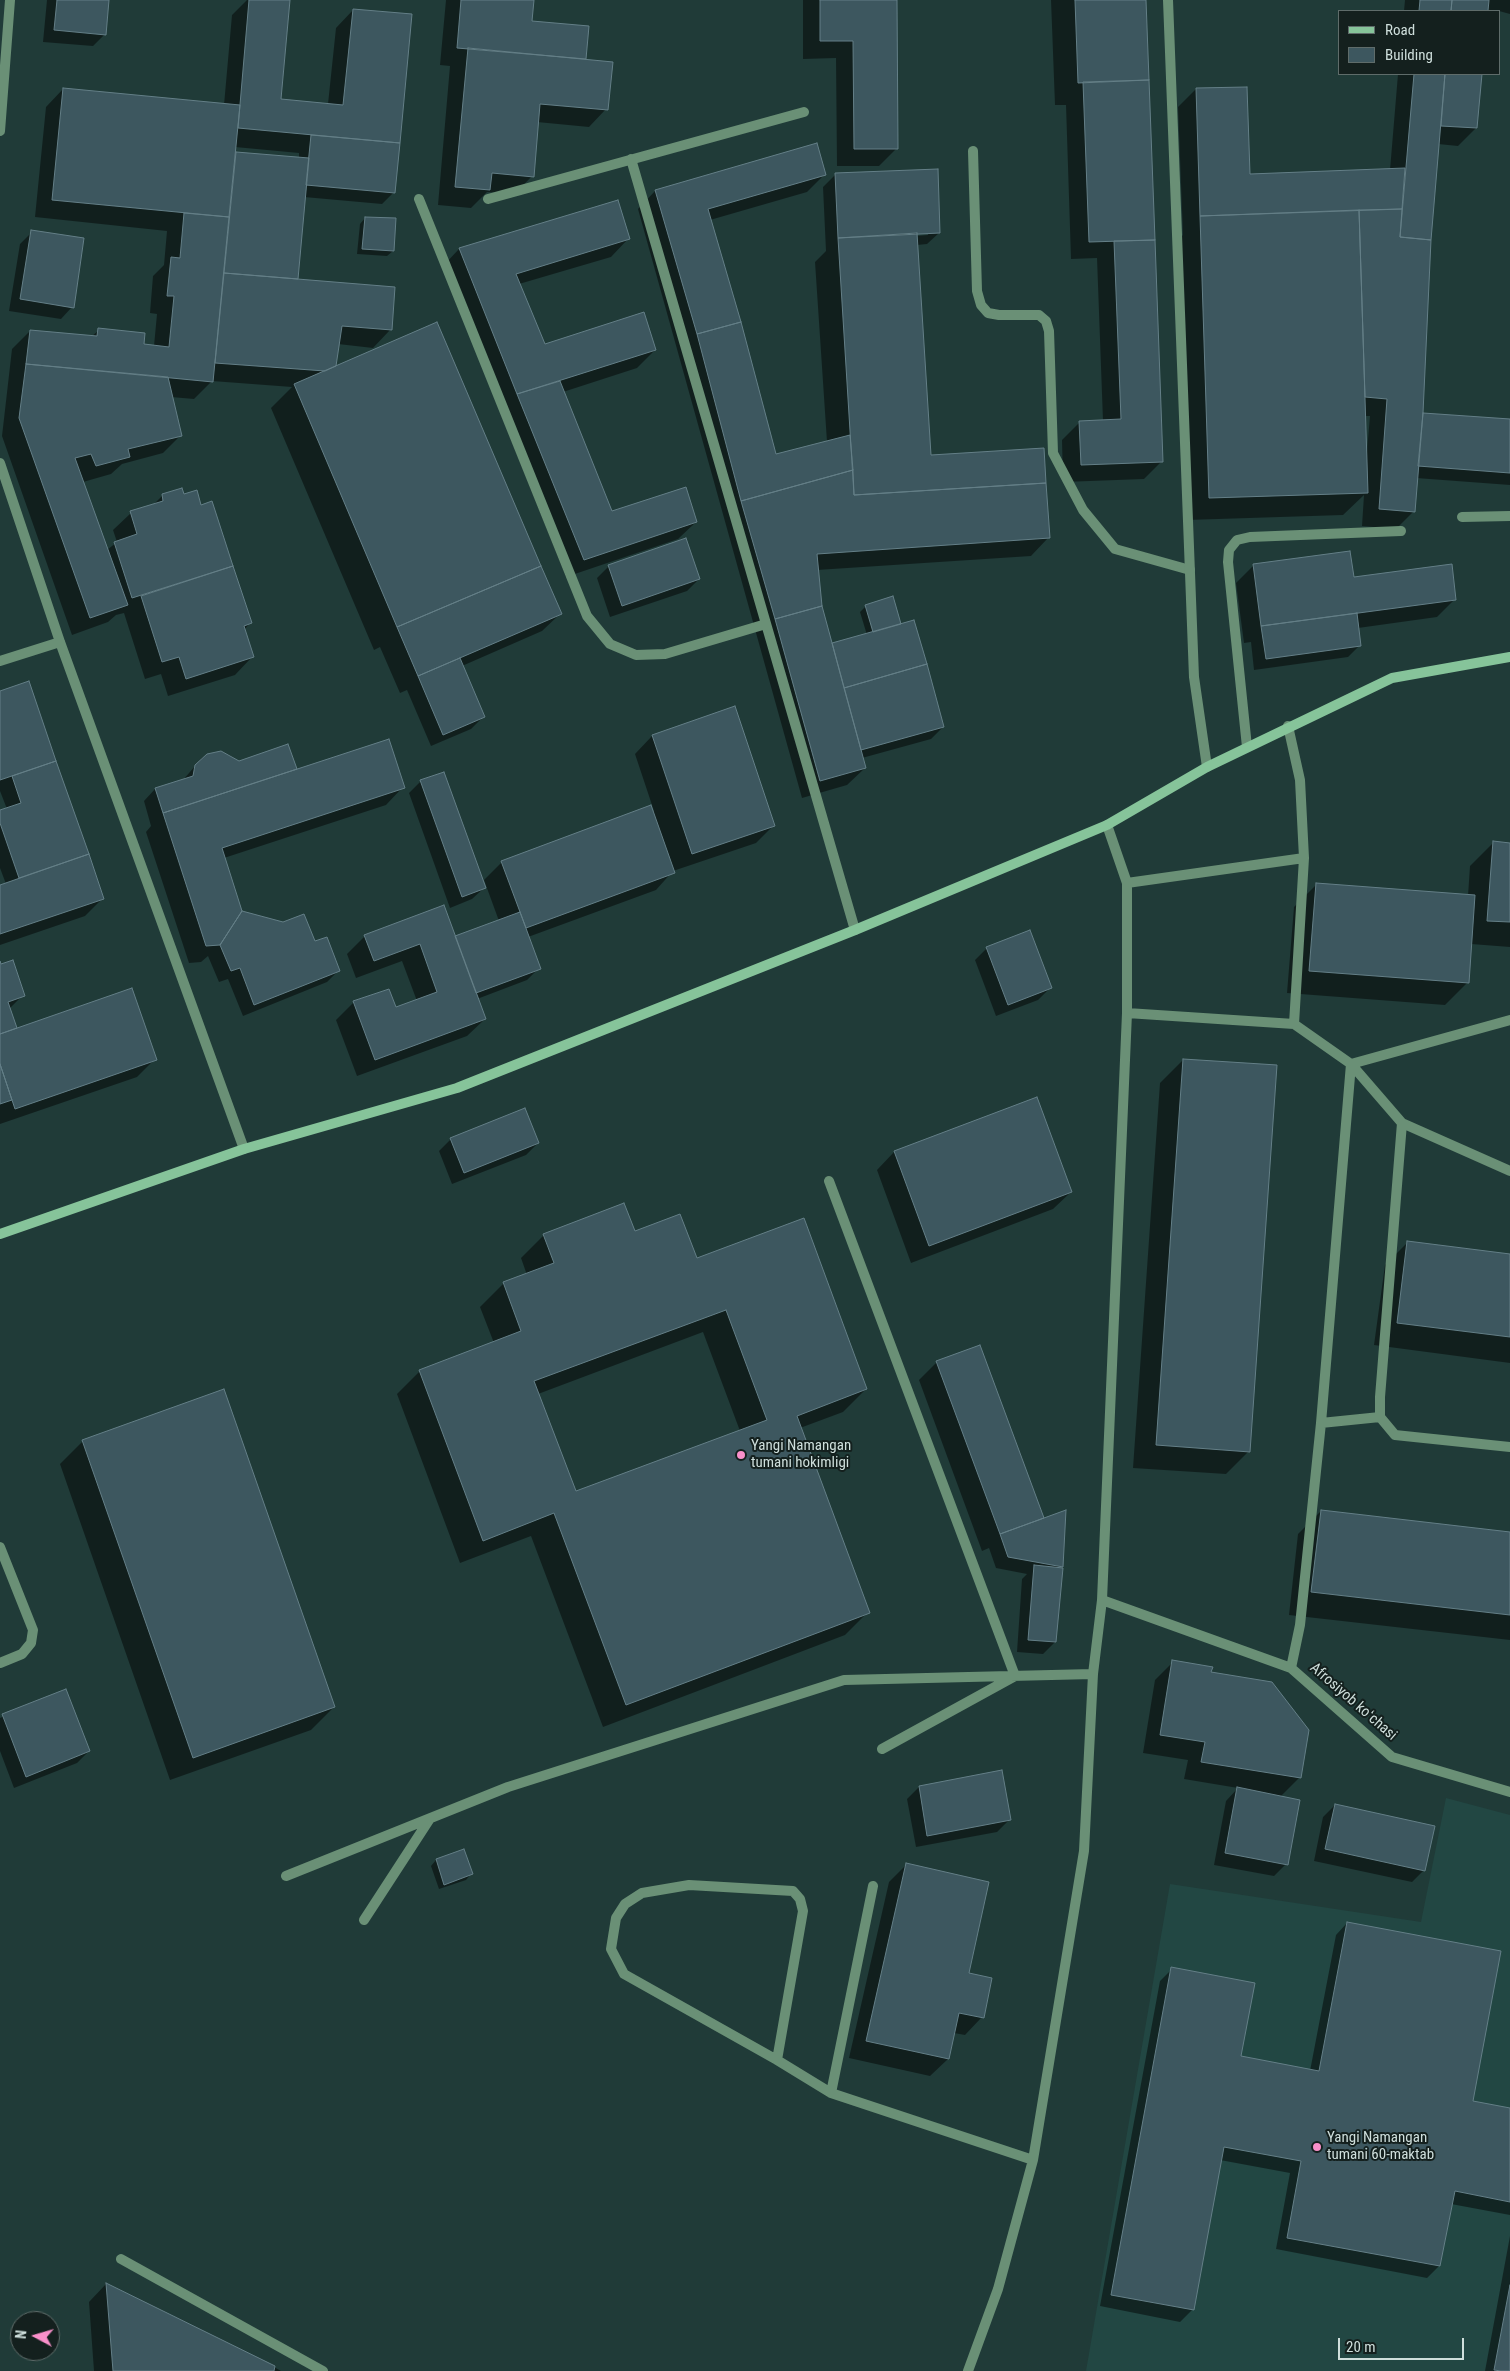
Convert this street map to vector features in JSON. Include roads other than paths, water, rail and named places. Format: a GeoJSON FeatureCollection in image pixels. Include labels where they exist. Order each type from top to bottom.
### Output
{"type":"FeatureCollection","features":[{"type":"Feature","properties":{"kind":"street"},"geometry":{"type":"LineString","coordinates":[[0,131],[10,0]]}},
{"type":"Feature","properties":{"kind":"street"},"geometry":{"type":"LineString","coordinates":[[1168,0],[1194,677],[1206,767]]}},
{"type":"Feature","properties":{"kind":"street"},"geometry":{"type":"LineString","coordinates":[[488,199],[804,112]]}},
{"type":"Feature","properties":{"kind":"street"},"geometry":{"type":"LineString","coordinates":[[973,151],[977,291],[980,306],[988,313],[1039,315],[1046,321],[1049,331],[1053,453],[1083,510],[1115,549],[1190,570]]}},
{"type":"Feature","properties":{"kind":"street"},"geometry":{"type":"LineString","coordinates":[[630,159],[855,930]]}},
{"type":"Feature","properties":{"kind":"street"},"geometry":{"type":"LineString","coordinates":[[419,199],[588,616],[610,644],[636,655],[665,654],[766,624]]}},
{"type":"Feature","properties":{"kind":"street"},"geometry":{"type":"LineString","coordinates":[[0,463],[60,642],[244,1149]]}},
{"type":"Feature","properties":{"kind":"street"},"geometry":{"type":"LineString","coordinates":[[1462,516],[1510,516]]}},
{"type":"Feature","properties":{"kind":"street"},"geometry":{"type":"LineString","coordinates":[[1247,747],[1228,562],[1229,550],[1238,540],[1250,537],[1401,532]]}},
{"type":"Feature","properties":{"kind":"street"},"geometry":{"type":"LineString","coordinates":[[0,661],[60,642]]}},
{"type":"Feature","properties":{"kind":"street"},"geometry":{"type":"LineString","coordinates":[[0,1234],[244,1149],[457,1088],[855,930],[1107,825],[1206,767],[1288,726],[1392,678],[1510,658]]}},
{"type":"Feature","properties":{"kind":"street"},"geometry":{"type":"LineString","coordinates":[[1288,726],[1300,780],[1304,858],[1294,1024]]}},
{"type":"Feature","properties":{"kind":"street"},"geometry":{"type":"LineString","coordinates":[[968,2371],[998,2289],[1033,2160],[1084,1851],[1093,1674],[1102,1600],[1127,1013],[1127,883],[1107,825]]}},
{"type":"Feature","properties":{"kind":"street"},"geometry":{"type":"LineString","coordinates":[[1127,883],[1304,858]]}},
{"type":"Feature","properties":{"kind":"street"},"geometry":{"type":"LineString","coordinates":[[1127,1013],[1294,1024],[1351,1064],[1402,1123],[1510,1171]]}},
{"type":"Feature","properties":{"kind":"street"},"geometry":{"type":"LineString","coordinates":[[1351,1064],[1510,1020]]}},
{"type":"Feature","properties":{"kind":"street"},"geometry":{"type":"LineString","coordinates":[[1102,1600],[1291,1668],[1300,1625],[1321,1423],[1351,1064]]}},
{"type":"Feature","properties":{"kind":"street"},"geometry":{"type":"LineString","coordinates":[[1402,1123],[1380,1396],[1380,1417],[1395,1436],[1510,1447]]}},
{"type":"Feature","properties":{"kind":"street"},"geometry":{"type":"LineString","coordinates":[[829,1181],[1015,1676]]}},
{"type":"Feature","properties":{"kind":"street"},"geometry":{"type":"LineString","coordinates":[[1321,1423],[1380,1417]]}},
{"type":"Feature","properties":{"kind":"street"},"geometry":{"type":"LineString","coordinates":[[0,1547],[33,1630],[31,1643],[22,1654],[0,1663]]}},
{"type":"Feature","properties":{"kind":"street","name":"Afrosiyob koʻchasi"},"geometry":{"type":"LineString","coordinates":[[1291,1668],[1392,1757],[1510,1792]]}},
{"type":"Feature","properties":{"kind":"street"},"geometry":{"type":"LineString","coordinates":[[286,1876],[508,1787],[844,1680],[1093,1674]]}},
{"type":"Feature","properties":{"kind":"street"},"geometry":{"type":"LineString","coordinates":[[882,1749],[1015,1676]]}},
{"type":"Feature","properties":{"kind":"street"},"geometry":{"type":"LineString","coordinates":[[364,1920],[429,1820]]}},
{"type":"Feature","properties":{"kind":"street"},"geometry":{"type":"LineString","coordinates":[[777,2060],[803,1910],[800,1899],[794,1891],[689,1885],[642,1893],[625,1904],[616,1918],[611,1948],[624,1974],[777,2060],[831,2093],[1033,2160]]}},
{"type":"Feature","properties":{"kind":"street"},"geometry":{"type":"LineString","coordinates":[[831,2093],[873,1886]]}},
{"type":"Feature","properties":{"kind":"street"},"geometry":{"type":"LineString","coordinates":[[120,2259],[323,2371]]}},
{"type":"Feature","properties":{"kind":"place","name":"Yangi Namangan tumani hokimligi"},"geometry":{"type":"Point","coordinates":[741,1455]}},
{"type":"Feature","properties":{"kind":"place","name":"Yangi Namangan tumani 60-maktab"},"geometry":{"type":"Point","coordinates":[1317,2147]}}]}
